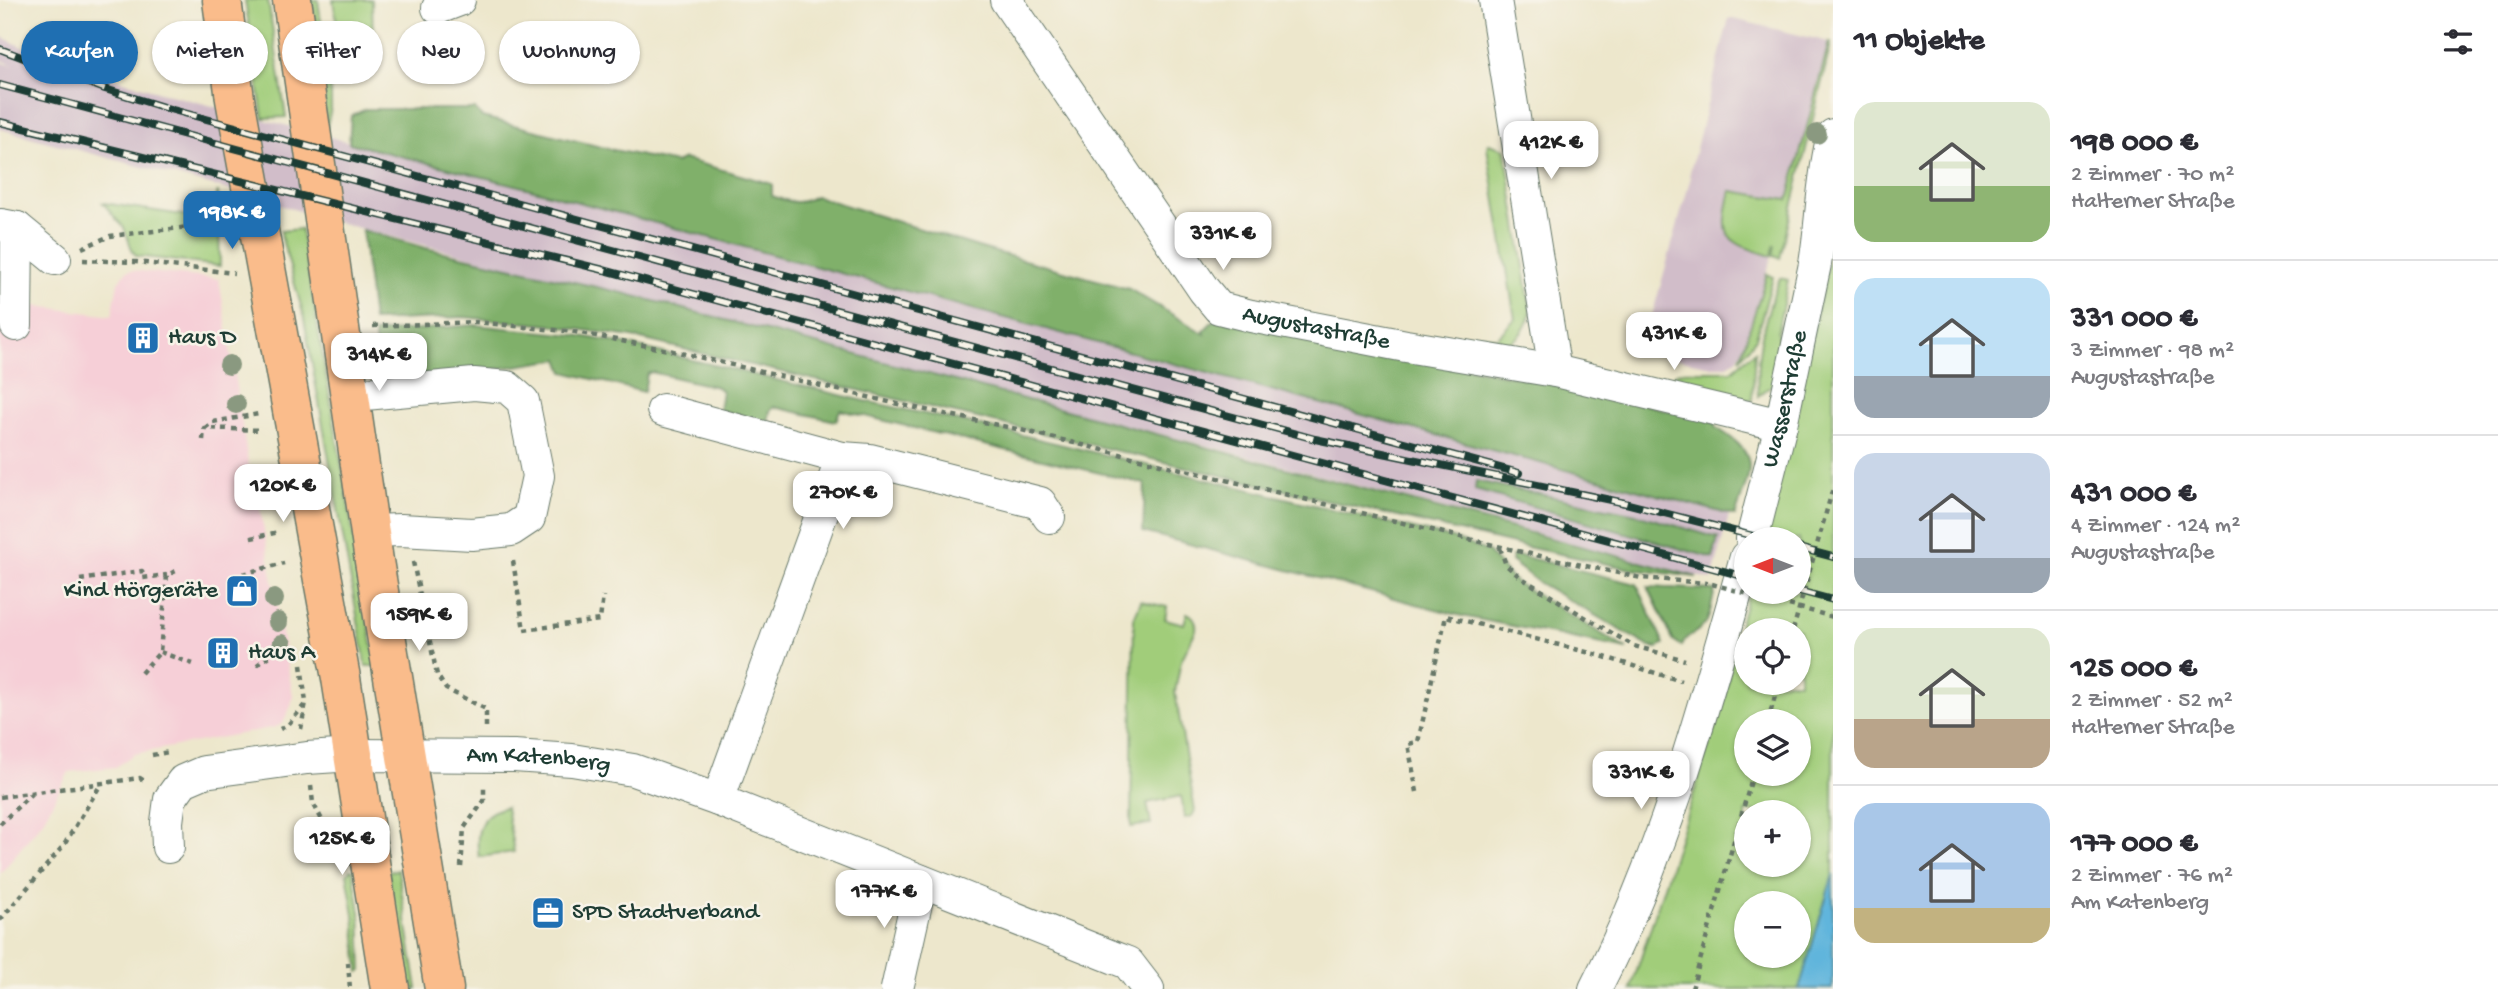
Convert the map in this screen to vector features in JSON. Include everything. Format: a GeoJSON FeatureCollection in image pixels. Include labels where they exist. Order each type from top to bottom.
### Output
{"type":"FeatureCollection","features":[{"type":"Feature","properties":{"kind":"main road"},"geometry":{"type":"LineString","coordinates":[[222,0],[234,99],[272,296],[353,755],[390,989]]}},
{"type":"Feature","properties":{"kind":"main road"},"geometry":{"type":"LineString","coordinates":[[292,0],[370,531],[444,989]]}},
{"type":"Feature","properties":{"kind":"street","name":"Augustastraße"},"geometry":{"type":"LineString","coordinates":[[1006,0],[1219,308],[1406,346],[1555,371],[1781,425]]}},
{"type":"Feature","properties":{"kind":"street"},"geometry":{"type":"LineString","coordinates":[[1495,0],[1555,371]]}},
{"type":"Feature","properties":{"kind":"street","name":"Wasserstraße"},"geometry":{"type":"LineString","coordinates":[[1755,527],[1781,425],[1815,264],[1823,187],[1833,135]]}},
{"type":"Feature","properties":{"kind":"street"},"geometry":{"type":"LineString","coordinates":[[8,226],[55,259]]}},
{"type":"Feature","properties":{"kind":"street"},"geometry":{"type":"LineString","coordinates":[[8,226],[16,325]]}},
{"type":"Feature","properties":{"kind":"street"},"geometry":{"type":"LineString","coordinates":[[350,398],[365,394],[474,384],[507,387],[523,401],[538,476],[529,519],[511,530],[472,534],[370,531]]}},
{"type":"Feature","properties":{"kind":"street"},"geometry":{"type":"LineString","coordinates":[[663,410],[842,458],[870,460],[1040,503],[1049,517]]}},
{"type":"Feature","properties":{"kind":"street"},"geometry":{"type":"LineString","coordinates":[[718,800],[842,458]]}},
{"type":"Feature","properties":{"kind":"street"},"geometry":{"type":"LineString","coordinates":[[1595,989],[1635,902],[1668,815],[1712,679],[1734,600]]}},
{"type":"Feature","properties":{"kind":"street","name":"Am Katenberg"},"geometry":{"type":"LineString","coordinates":[[170,799],[183,781],[204,772],[307,758],[353,755],[406,754],[572,760],[634,770],[718,800],[1128,963],[1148,989]]}},
{"type":"Feature","properties":{"kind":"street"},"geometry":{"type":"LineString","coordinates":[[168,847],[170,799]]}},
{"type":"Feature","properties":{"kind":"street"},"geometry":{"type":"LineString","coordinates":[[897,989],[921,881]]}},
{"type":"Feature","properties":{"kind":"path"},"geometry":{"type":"LineString","coordinates":[[55,259],[110,236],[230,223]]}},
{"type":"Feature","properties":{"kind":"path"},"geometry":{"type":"LineString","coordinates":[[55,259],[136,262],[239,274]]}},
{"type":"Feature","properties":{"kind":"path"},"geometry":{"type":"LineString","coordinates":[[366,325],[377,327],[476,322],[575,332],[673,351],[864,397],[1017,429],[1500,547],[1641,578],[1712,584],[1833,617]]}},
{"type":"Feature","properties":{"kind":"path"},"geometry":{"type":"LineString","coordinates":[[204,428],[213,422],[259,414]]}},
{"type":"Feature","properties":{"kind":"path"},"geometry":{"type":"LineString","coordinates":[[204,428],[262,430]]}},
{"type":"Feature","properties":{"kind":"path"},"geometry":{"type":"LineString","coordinates":[[203,440],[204,428]]}},
{"type":"Feature","properties":{"kind":"path"},"geometry":{"type":"LineString","coordinates":[[1797,618],[1833,488]]}},
{"type":"Feature","properties":{"kind":"path"},"geometry":{"type":"LineString","coordinates":[[251,538],[279,532]]}},
{"type":"Feature","properties":{"kind":"path"},"geometry":{"type":"LineString","coordinates":[[1500,547],[1506,565],[1520,577],[1634,646],[1712,679]]}},
{"type":"Feature","properties":{"kind":"path"},"geometry":{"type":"LineString","coordinates":[[512,557],[524,630],[600,620],[603,596]]}},
{"type":"Feature","properties":{"kind":"path"},"geometry":{"type":"LineString","coordinates":[[243,574],[285,563]]}},
{"type":"Feature","properties":{"kind":"path"},"geometry":{"type":"LineString","coordinates":[[80,580],[142,571],[143,578],[167,575],[178,570]]}},
{"type":"Feature","properties":{"kind":"path"},"geometry":{"type":"LineString","coordinates":[[141,673],[160,652],[167,575]]}},
{"type":"Feature","properties":{"kind":"path"},"geometry":{"type":"LineString","coordinates":[[1417,792],[1408,744],[1418,742],[1446,616],[1598,655],[1712,679]]}},
{"type":"Feature","properties":{"kind":"path"},"geometry":{"type":"LineString","coordinates":[[257,665],[274,653],[300,648]]}},
{"type":"Feature","properties":{"kind":"path"},"geometry":{"type":"LineString","coordinates":[[160,652],[193,664]]}},
{"type":"Feature","properties":{"kind":"path"},"geometry":{"type":"LineString","coordinates":[[431,652],[437,675],[446,689],[486,709],[484,801],[464,828],[461,871]]}},
{"type":"Feature","properties":{"kind":"path"},"geometry":{"type":"LineString","coordinates":[[302,677],[306,702],[301,727],[313,803],[333,841]]}},
{"type":"Feature","properties":{"kind":"path"},"geometry":{"type":"LineString","coordinates":[[0,797],[140,778],[170,799]]}},
{"type":"Feature","properties":{"kind":"path"},"geometry":{"type":"LineString","coordinates":[[0,920],[64,845],[102,782]]}},
{"type":"Feature","properties":{"kind":"path"},"geometry":{"type":"LineString","coordinates":[[1692,989],[1750,786]]}},
{"type":"Feature","properties":{"kind":"path"},"geometry":{"type":"LineString","coordinates":[[0,824],[33,793]]}},
{"type":"Feature","properties":{"kind":"path"},"geometry":{"type":"LineString","coordinates":[[347,950],[350,989]]}},
{"type":"Feature","properties":{"kind":"shaded area"},"geometry":{"type":"Polygon","coordinates":[[[1729,18],[1829,42],[1789,201],[1744,347],[1737,359],[1726,366],[1711,366],[1642,351],[1691,177],[1689,176],[1729,18]]]}},
{"type":"Feature","properties":{"kind":"shaded area"},"geometry":{"type":"Polygon","coordinates":[[[0,36],[21,46],[21,84],[133,84],[694,233],[1729,515],[1712,580],[1213,447],[362,229],[0,129],[0,62],[14,66],[0,59],[0,36]]]}},
{"type":"Feature","properties":{"kind":"shaded area"},"geometry":{"type":"Polygon","coordinates":[[[131,270],[219,279],[249,468],[253,468],[293,696],[291,706],[283,723],[276,727],[134,754],[116,767],[69,772],[42,822],[0,874],[0,301],[112,316],[118,282],[131,270]]]}},
{"type":"Feature","properties":{"kind":"green space"},"geometry":{"type":"Polygon","coordinates":[[[245,0],[268,0],[286,117],[263,118],[258,84],[268,84],[268,21],[248,21],[245,0]]]}},
{"type":"Feature","properties":{"kind":"green space"},"geometry":{"type":"Polygon","coordinates":[[[312,0],[318,0],[321,21],[315,21],[312,0]]]}},
{"type":"Feature","properties":{"kind":"green space"},"geometry":{"type":"Polygon","coordinates":[[[333,0],[372,0],[373,21],[336,21],[333,0]]]}},
{"type":"Feature","properties":{"kind":"green space"},"geometry":{"type":"Polygon","coordinates":[[[1829,42],[1831,43],[1780,258],[1773,256],[1775,245],[1771,256],[1744,247],[1735,242],[1727,229],[1727,207],[1731,191],[1788,200],[1829,42]]]}},
{"type":"Feature","properties":{"kind":"green space"},"geometry":{"type":"Polygon","coordinates":[[[329,84],[331,108],[325,135],[325,85],[329,84]]]}},
{"type":"Feature","properties":{"kind":"green space"},"geometry":{"type":"Polygon","coordinates":[[[366,109],[474,109],[482,117],[609,149],[676,163],[684,159],[772,184],[772,196],[785,200],[799,202],[816,196],[981,248],[1129,289],[1205,334],[1204,330],[1215,319],[1580,389],[1716,422],[1715,427],[1731,437],[1747,456],[1749,465],[1745,487],[1735,516],[523,187],[349,143],[351,116],[366,109]]]}},
{"type":"Feature","properties":{"kind":"green space"},"geometry":{"type":"Polygon","coordinates":[[[1489,144],[1505,149],[1531,312],[1519,336],[1499,345],[1480,344],[1482,335],[1497,338],[1515,319],[1487,147],[1489,144]]]}},
{"type":"Feature","properties":{"kind":"green space"},"geometry":{"type":"Polygon","coordinates":[[[218,191],[220,266],[137,256],[124,228],[103,203],[195,217],[212,206],[218,191]]]}},
{"type":"Feature","properties":{"kind":"green space"},"geometry":{"type":"Polygon","coordinates":[[[301,229],[376,666],[366,666],[303,313],[282,239],[281,231],[301,229]]]}},
{"type":"Feature","properties":{"kind":"green space"},"geometry":{"type":"Polygon","coordinates":[[[362,230],[425,248],[623,293],[1697,577],[1631,569],[1522,546],[632,337],[549,325],[463,317],[373,321],[362,230]]]}},
{"type":"Feature","properties":{"kind":"green space"},"geometry":{"type":"Polygon","coordinates":[[[1833,244],[1833,989],[1631,989],[1725,696],[1734,643],[1734,695],[1811,695],[1811,618],[1741,618],[1745,604],[1811,604],[1811,527],[1767,527],[1833,244]]]}},
{"type":"Feature","properties":{"kind":"green space"},"geometry":{"type":"Polygon","coordinates":[[[1767,274],[1773,277],[1756,338],[1740,359],[1767,274]]]}},
{"type":"Feature","properties":{"kind":"green space"},"geometry":{"type":"Polygon","coordinates":[[[1780,278],[1788,280],[1777,333],[1781,356],[1779,370],[1772,385],[1758,396],[1762,335],[1780,278]]]}},
{"type":"Feature","properties":{"kind":"green space"},"geometry":{"type":"Polygon","coordinates":[[[475,325],[575,335],[630,345],[1452,538],[1487,551],[1515,582],[1627,649],[1462,616],[1143,532],[1145,484],[840,410],[836,421],[774,407],[770,410],[768,423],[719,410],[722,391],[717,387],[651,372],[647,374],[644,392],[564,372],[559,359],[402,384],[396,347],[376,345],[374,333],[475,325]]]}},
{"type":"Feature","properties":{"kind":"green space"},"geometry":{"type":"Polygon","coordinates":[[[1755,351],[1752,400],[1741,400],[1669,382],[1676,373],[1685,371],[1732,371],[1755,351]]]}},
{"type":"Feature","properties":{"kind":"green space"},"geometry":{"type":"Polygon","coordinates":[[[1476,481],[1636,514],[1718,538],[1713,558],[1475,490],[1476,481]]]}},
{"type":"Feature","properties":{"kind":"green space"},"geometry":{"type":"Polygon","coordinates":[[[1512,556],[1637,584],[1664,644],[1658,648],[1650,647],[1539,583],[1511,561],[1512,556]]]}},
{"type":"Feature","properties":{"kind":"green space"},"geometry":{"type":"Polygon","coordinates":[[[1648,587],[1715,590],[1706,623],[1686,639],[1682,646],[1673,640],[1648,587]]]}},
{"type":"Feature","properties":{"kind":"green space"},"geometry":{"type":"Polygon","coordinates":[[[1141,601],[1167,607],[1165,619],[1184,624],[1187,613],[1196,622],[1196,630],[1181,661],[1175,692],[1195,811],[1192,816],[1185,818],[1181,796],[1147,803],[1151,824],[1131,827],[1134,618],[1141,601]]]}},
{"type":"Feature","properties":{"kind":"green space"},"geometry":{"type":"Polygon","coordinates":[[[506,807],[514,852],[479,857],[481,825],[490,814],[506,807]]]}},
{"type":"Feature","properties":{"kind":"green space"},"geometry":{"type":"Polygon","coordinates":[[[353,870],[360,912],[362,970],[359,972],[347,874],[353,870]]]}},
{"type":"Feature","properties":{"kind":"green space"},"geometry":{"type":"Polygon","coordinates":[[[398,870],[417,989],[407,989],[388,871],[398,870]]]}},
{"type":"Feature","properties":{"kind":"water"},"geometry":{"type":"Polygon","coordinates":[[[1833,874],[1833,989],[1799,989],[1805,968],[1811,968],[1811,948],[1833,874]]]}},
{"type":"Feature","properties":{"kind":"railway"},"geometry":{"type":"LineString","coordinates":[[0,49],[105,89],[173,110],[1519,473]]}},
{"type":"Feature","properties":{"kind":"railway"},"geometry":{"type":"LineString","coordinates":[[0,85],[1315,439],[1625,503],[1734,531]]}},
{"type":"Feature","properties":{"kind":"railway"},"geometry":{"type":"LineString","coordinates":[[0,122],[604,270],[1734,574]]}},
{"type":"Feature","properties":{"kind":"railway"},"geometry":{"type":"LineString","coordinates":[[1811,551],[1833,557]]}},
{"type":"Feature","properties":{"kind":"railway"},"geometry":{"type":"LineString","coordinates":[[1811,594],[1833,600]]}},
{"type":"Feature","properties":{"kind":"place","name":"Haus D"},"geometry":{"type":"Point","coordinates":[143,338]}},
{"type":"Feature","properties":{"kind":"place","name":"Kind Hörgeräte"},"geometry":{"type":"Point","coordinates":[242,591]}},
{"type":"Feature","properties":{"kind":"place","name":"Haus A"},"geometry":{"type":"Point","coordinates":[223,653]}},
{"type":"Feature","properties":{"kind":"place","name":"SPD Stadtverband"},"geometry":{"type":"Point","coordinates":[548,913]}}]}
